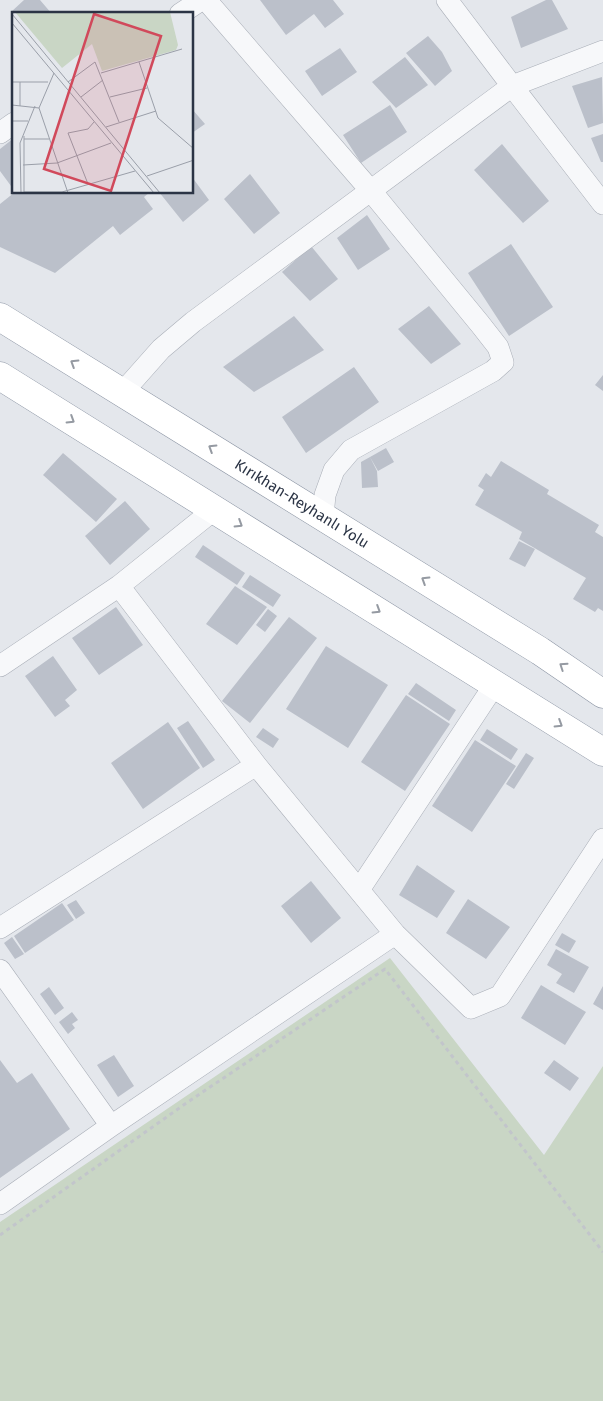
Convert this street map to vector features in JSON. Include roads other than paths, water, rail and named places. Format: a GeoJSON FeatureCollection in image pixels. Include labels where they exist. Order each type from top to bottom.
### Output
{"type":"FeatureCollection","features":[{"type":"Feature","properties":{"kind":"highway","name":"Kırıkhan-Reyhanlı Yolu"},"geometry":{"type":"LineString","coordinates":[[0,317],[540,651],[603,694]]}},
{"type":"Feature","properties":{"kind":"highway"},"geometry":{"type":"LineString","coordinates":[[0,376],[603,752]]}},
{"type":"Feature","properties":{"kind":"street"},"geometry":{"type":"LineString","coordinates":[[183,12],[201,0]]}},
{"type":"Feature","properties":{"kind":"street"},"geometry":{"type":"LineString","coordinates":[[206,0],[371,191],[498,347],[503,362],[493,371],[351,450],[334,470],[325,495],[323,517]]}},
{"type":"Feature","properties":{"kind":"street"},"geometry":{"type":"LineString","coordinates":[[447,0],[603,204]]}},
{"type":"Feature","properties":{"kind":"street"},"geometry":{"type":"LineString","coordinates":[[122,393],[161,349],[193,322],[512,86],[603,51]]}},
{"type":"Feature","properties":{"kind":"street"},"geometry":{"type":"LineString","coordinates":[[0,132],[12,125]]}},
{"type":"Feature","properties":{"kind":"street"},"geometry":{"type":"LineString","coordinates":[[0,666],[119,586],[215,509]]}},
{"type":"Feature","properties":{"kind":"street"},"geometry":{"type":"LineString","coordinates":[[119,586],[256,765],[395,934],[471,1008],[500,996],[603,839]]}},
{"type":"Feature","properties":{"kind":"street"},"geometry":{"type":"LineString","coordinates":[[359,890],[495,684]]}},
{"type":"Feature","properties":{"kind":"street"},"geometry":{"type":"LineString","coordinates":[[0,928],[256,765]]}},
{"type":"Feature","properties":{"kind":"street"},"geometry":{"type":"LineString","coordinates":[[0,1204],[111,1126],[395,934]]}},
{"type":"Feature","properties":{"kind":"street"},"geometry":{"type":"LineString","coordinates":[[0,970],[111,1126]]}}]}
